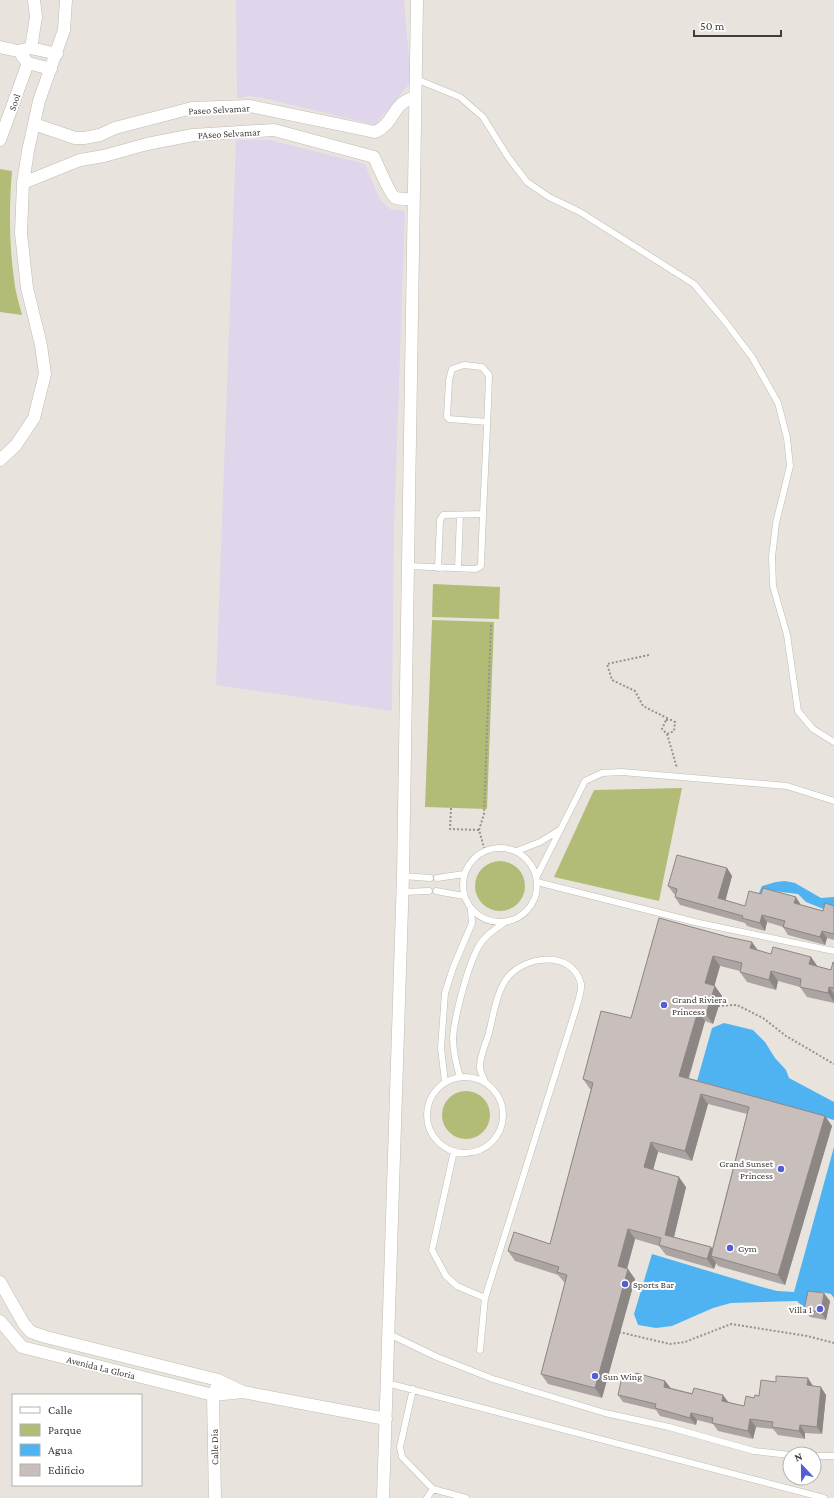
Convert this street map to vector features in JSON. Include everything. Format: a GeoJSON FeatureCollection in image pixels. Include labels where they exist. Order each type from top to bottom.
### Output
{"type":"FeatureCollection","features":[{"type":"Feature","properties":{"kind":"street"},"geometry":{"type":"LineString","coordinates":[[31,48],[36,17],[34,0]]}},
{"type":"Feature","properties":{"kind":"street"},"geometry":{"type":"LineString","coordinates":[[0,460],[16,446],[34,418],[45,374],[41,345],[27,288],[22,233],[23,183],[28,151],[39,101],[57,54],[64,30],[66,0]]}},
{"type":"Feature","properties":{"kind":"street"},"geometry":{"type":"LineString","coordinates":[[383,1498],[403,892],[417,0]]}},
{"type":"Feature","properties":{"kind":"street"},"geometry":{"type":"LineString","coordinates":[[0,47],[18,51],[31,48],[57,54]]}},
{"type":"Feature","properties":{"kind":"street"},"geometry":{"type":"LineString","coordinates":[[18,51],[28,62],[51,69]]}},
{"type":"Feature","properties":{"kind":"street","name":"Sool"},"geometry":{"type":"LineString","coordinates":[[0,140],[28,62]]}},
{"type":"Feature","properties":{"kind":"street","name":"Paseo Selvamar"},"geometry":{"type":"LineString","coordinates":[[34,124],[75,138],[84,138],[100,136],[116,128],[192,108],[250,106],[375,132],[386,126],[397,107],[404,100],[415,97]]}},
{"type":"Feature","properties":{"kind":"street","name":"PAseo Selvamar"},"geometry":{"type":"LineString","coordinates":[[23,183],[80,160],[104,156],[147,144],[192,135],[274,130],[374,157],[383,173],[391,195],[396,198],[414,199]]}},
{"type":"Feature","properties":{"kind":"street","name":"Avenida La Gloria"},"geometry":{"type":"LineString","coordinates":[[0,1282],[24,1324],[31,1332],[218,1380],[243,1392],[386,1419]]}},
{"type":"Feature","properties":{"kind":"street"},"geometry":{"type":"LineString","coordinates":[[0,1317],[15,1308]]}},
{"type":"Feature","properties":{"kind":"street","name":"Avenida La Gloria"},"geometry":{"type":"LineString","coordinates":[[0,1321],[22,1347],[213,1395],[243,1392]]}},
{"type":"Feature","properties":{"kind":"street"},"geometry":{"type":"LineString","coordinates":[[213,1395],[218,1380]]}},
{"type":"Feature","properties":{"kind":"street","name":"Calle Dia"},"geometry":{"type":"LineString","coordinates":[[213,1395],[215,1498]]}},
{"type":"Feature","properties":{"kind":"lane"},"geometry":{"type":"LineString","coordinates":[[416,79],[460,97],[483,117],[508,157],[527,182],[549,197],[580,212],[694,284],[752,357],[778,403],[787,438],[790,466],[776,523],[772,557],[773,586],[787,635],[798,711],[813,729],[834,742]]}},
{"type":"Feature","properties":{"kind":"lane"},"geometry":{"type":"LineString","coordinates":[[408,566],[476,569],[481,566],[489,375],[482,367],[464,365],[452,369],[449,380],[447,417],[449,419],[487,422]]}},
{"type":"Feature","properties":{"kind":"lane"},"geometry":{"type":"LineString","coordinates":[[438,568],[440,520],[443,515],[483,514]]}},
{"type":"Feature","properties":{"kind":"lane"},"geometry":{"type":"LineString","coordinates":[[458,568],[460,515]]}},
{"type":"Feature","properties":{"kind":"lane"},"geometry":{"type":"LineString","coordinates":[[537,879],[558,832],[585,781],[602,772],[622,772],[787,786],[834,801]]}},
{"type":"Feature","properties":{"kind":"lane"},"geometry":{"type":"LineString","coordinates":[[516,851],[540,842],[558,832]]}},
{"type":"Feature","properties":{"kind":"lane"},"geometry":{"type":"LineString","coordinates":[[445,1082],[441,1048],[441,1025],[445,992],[453,968],[472,923],[471,910],[464,896],[462,879],[468,864],[479,854],[485,851],[499,848],[516,851],[530,862],[537,879],[537,890],[532,904],[523,915],[512,921],[491,922],[481,918],[471,910]]}},
{"type":"Feature","properties":{"kind":"lane"},"geometry":{"type":"LineString","coordinates":[[437,878],[464,874]]}},
{"type":"Feature","properties":{"kind":"lane"},"geometry":{"type":"LineString","coordinates":[[403,876],[430,878]]}},
{"type":"Feature","properties":{"kind":"lane"},"geometry":{"type":"LineString","coordinates":[[537,879],[700,923],[834,951]]}},
{"type":"Feature","properties":{"kind":"lane"},"geometry":{"type":"LineString","coordinates":[[403,892],[429,891]]}},
{"type":"Feature","properties":{"kind":"lane"},"geometry":{"type":"LineString","coordinates":[[436,891],[464,896]]}},
{"type":"Feature","properties":{"kind":"lane"},"geometry":{"type":"LineString","coordinates":[[460,1077],[454,1051],[453,1038],[456,1015],[472,959],[484,938],[504,922]]}},
{"type":"Feature","properties":{"kind":"lane"},"geometry":{"type":"LineString","coordinates":[[480,1350],[485,1298],[578,1002],[581,985],[575,971],[567,963],[550,959],[536,961],[520,968],[506,980],[499,996],[480,1068],[485,1082]]}},
{"type":"Feature","properties":{"kind":"lane"},"geometry":{"type":"LineString","coordinates":[[460,1077],[473,1077],[485,1082],[497,1093],[502,1105],[503,1119],[499,1132],[486,1147],[474,1152],[463,1153],[454,1151],[439,1143],[430,1132],[426,1115],[428,1102],[435,1090],[445,1082],[460,1077]]}},
{"type":"Feature","properties":{"kind":"lane"},"geometry":{"type":"LineString","coordinates":[[454,1151],[432,1250],[446,1276],[457,1286],[485,1298]]}},
{"type":"Feature","properties":{"kind":"lane"},"geometry":{"type":"LineString","coordinates":[[389,1334],[444,1360],[493,1379],[605,1412],[669,1427],[754,1451],[782,1454]]}},
{"type":"Feature","properties":{"kind":"lane"},"geometry":{"type":"LineString","coordinates":[[387,1383],[824,1498]]}},
{"type":"Feature","properties":{"kind":"lane"},"geometry":{"type":"LineString","coordinates":[[413,1390],[400,1447],[402,1457],[433,1489],[466,1498]]}},
{"type":"Feature","properties":{"kind":"lane"},"geometry":{"type":"LineString","coordinates":[[822,1456],[834,1456]]}},
{"type":"Feature","properties":{"kind":"lane"},"geometry":{"type":"LineString","coordinates":[[427,1498],[433,1489]]}},
{"type":"Feature","properties":{"kind":"path"},"geometry":{"type":"LineString","coordinates":[[485,851],[479,830],[484,814],[491,624]]}},
{"type":"Feature","properties":{"kind":"path"},"geometry":{"type":"LineString","coordinates":[[650,655],[607,664],[612,680],[635,691],[643,706],[667,718],[666,720]]}},
{"type":"Feature","properties":{"kind":"path"},"geometry":{"type":"LineString","coordinates":[[666,720],[662,729],[667,734],[680,777]]}},
{"type":"Feature","properties":{"kind":"path"},"geometry":{"type":"LineString","coordinates":[[666,720],[675,722],[676,728],[674,731],[667,734]]}},
{"type":"Feature","properties":{"kind":"path"},"geometry":{"type":"LineString","coordinates":[[451,808],[450,829],[479,830]]}},
{"type":"Feature","properties":{"kind":"path"},"geometry":{"type":"LineString","coordinates":[[712,1006],[737,1005],[763,1018],[791,1040],[834,1064]]}},
{"type":"Feature","properties":{"kind":"path"},"geometry":{"type":"LineString","coordinates":[[616,1331],[670,1344],[685,1342],[731,1324],[807,1336],[834,1343]]}},
{"type":"Feature","properties":{"kind":"shaded area"},"geometry":{"type":"Polygon","coordinates":[[[236,0],[404,0],[411,82],[376,125],[267,99],[249,96],[237,99],[236,0]]]}},
{"type":"Feature","properties":{"kind":"shaded area"},"geometry":{"type":"Polygon","coordinates":[[[236,140],[270,140],[365,164],[380,200],[390,209],[405,211],[394,529],[392,711],[216,685],[236,140]]]}},
{"type":"Feature","properties":{"kind":"green space"},"geometry":{"type":"Polygon","coordinates":[[[0,169],[12,171],[10,238],[15,288],[22,315],[0,312],[0,169]]]}},
{"type":"Feature","properties":{"kind":"green space"},"geometry":{"type":"Polygon","coordinates":[[[433,584],[500,587],[499,619],[432,617],[433,584]]]}},
{"type":"Feature","properties":{"kind":"green space"},"geometry":{"type":"Polygon","coordinates":[[[432,620],[494,622],[487,809],[425,807],[432,620]]]}},
{"type":"Feature","properties":{"kind":"green space"},"geometry":{"type":"Polygon","coordinates":[[[682,788],[659,901],[554,877],[594,790],[682,788]]]}},
{"type":"Feature","properties":{"kind":"green space"},"geometry":{"type":"Polygon","coordinates":[[[500,861],[514,865],[521,872],[525,886],[521,900],[514,907],[500,911],[486,907],[479,900],[475,886],[479,872],[486,865],[500,861]]]}},
{"type":"Feature","properties":{"kind":"green space"},"geometry":{"type":"Polygon","coordinates":[[[466,1091],[475,1093],[483,1098],[488,1106],[490,1115],[488,1124],[483,1132],[475,1137],[466,1139],[457,1137],[449,1132],[444,1124],[442,1115],[444,1106],[449,1098],[457,1093],[466,1091]]]}},
{"type":"Feature","properties":{"kind":"water"},"geometry":{"type":"Polygon","coordinates":[[[785,881],[795,883],[821,898],[834,897],[834,906],[826,910],[806,902],[798,894],[773,891],[768,896],[759,893],[762,886],[785,881]]]}},
{"type":"Feature","properties":{"kind":"water"},"geometry":{"type":"Polygon","coordinates":[[[724,1023],[753,1030],[765,1042],[775,1058],[786,1070],[789,1078],[834,1102],[834,1120],[697,1081],[712,1028],[724,1023]]]}},
{"type":"Feature","properties":{"kind":"water"},"geometry":{"type":"Polygon","coordinates":[[[834,1147],[834,1298],[831,1294],[821,1292],[812,1294],[805,1309],[797,1301],[731,1303],[713,1308],[672,1326],[656,1328],[638,1325],[634,1314],[652,1254],[777,1291],[794,1292],[834,1147]]]}},
{"type":"Feature","properties":{"kind":"building"},"geometry":{"type":"Polygon","coordinates":[[[677,855],[727,868],[718,898],[745,906],[749,891],[761,894],[763,888],[796,897],[794,903],[823,911],[825,903],[834,906],[834,934],[822,931],[820,937],[783,927],[785,921],[762,915],[760,923],[742,918],[743,916],[675,897],[677,889],[668,886],[677,855]]]}},
{"type":"Feature","properties":{"kind":"building","name":"Grand Sunset Princess"},"geometry":{"type":"Polygon","coordinates":[[[659,918],[752,942],[750,948],[771,954],[773,947],[811,957],[809,964],[831,970],[833,962],[834,963],[834,988],[829,987],[828,993],[800,987],[801,979],[771,971],[769,980],[740,972],[742,963],[713,956],[705,983],[715,986],[706,1014],[698,1011],[679,1076],[825,1116],[778,1275],[711,1256],[749,1107],[701,1094],[685,1151],[651,1142],[644,1167],[679,1177],[665,1235],[711,1247],[707,1259],[659,1245],[661,1238],[628,1229],[618,1266],[628,1269],[595,1388],[541,1374],[567,1275],[557,1272],[559,1267],[508,1251],[514,1232],[550,1244],[593,1083],[583,1079],[601,1011],[631,1018],[659,918]]]}},
{"type":"Feature","properties":{"kind":"building"},"geometry":{"type":"Polygon","coordinates":[[[808,1291],[824,1293],[821,1312],[804,1310],[808,1291]]]}},
{"type":"Feature","properties":{"kind":"building"},"geometry":{"type":"Polygon","coordinates":[[[636,1373],[665,1381],[664,1387],[692,1394],[694,1388],[723,1395],[722,1401],[744,1406],[746,1396],[754,1398],[755,1395],[759,1396],[761,1380],[776,1382],[776,1376],[808,1378],[807,1385],[821,1387],[817,1427],[800,1425],[799,1431],[772,1427],[773,1422],[750,1419],[748,1431],[712,1423],[713,1418],[691,1413],[690,1418],[655,1408],[656,1404],[618,1395],[622,1377],[634,1380],[636,1373]]]}},
{"type":"Feature","properties":{"kind":"place","name":"Grand Riviera Princess"},"geometry":{"type":"Point","coordinates":[664,1005]}},
{"type":"Feature","properties":{"kind":"place","name":"Grand Sunset Princess"},"geometry":{"type":"Point","coordinates":[781,1169]}},
{"type":"Feature","properties":{"kind":"place","name":"Gym"},"geometry":{"type":"Point","coordinates":[730,1248]}},
{"type":"Feature","properties":{"kind":"place","name":"Sports Bar"},"geometry":{"type":"Point","coordinates":[625,1284]}},
{"type":"Feature","properties":{"kind":"place","name":"Villa 1"},"geometry":{"type":"Point","coordinates":[820,1309]}},
{"type":"Feature","properties":{"kind":"place","name":"Sun Wing"},"geometry":{"type":"Point","coordinates":[595,1376]}}]}
